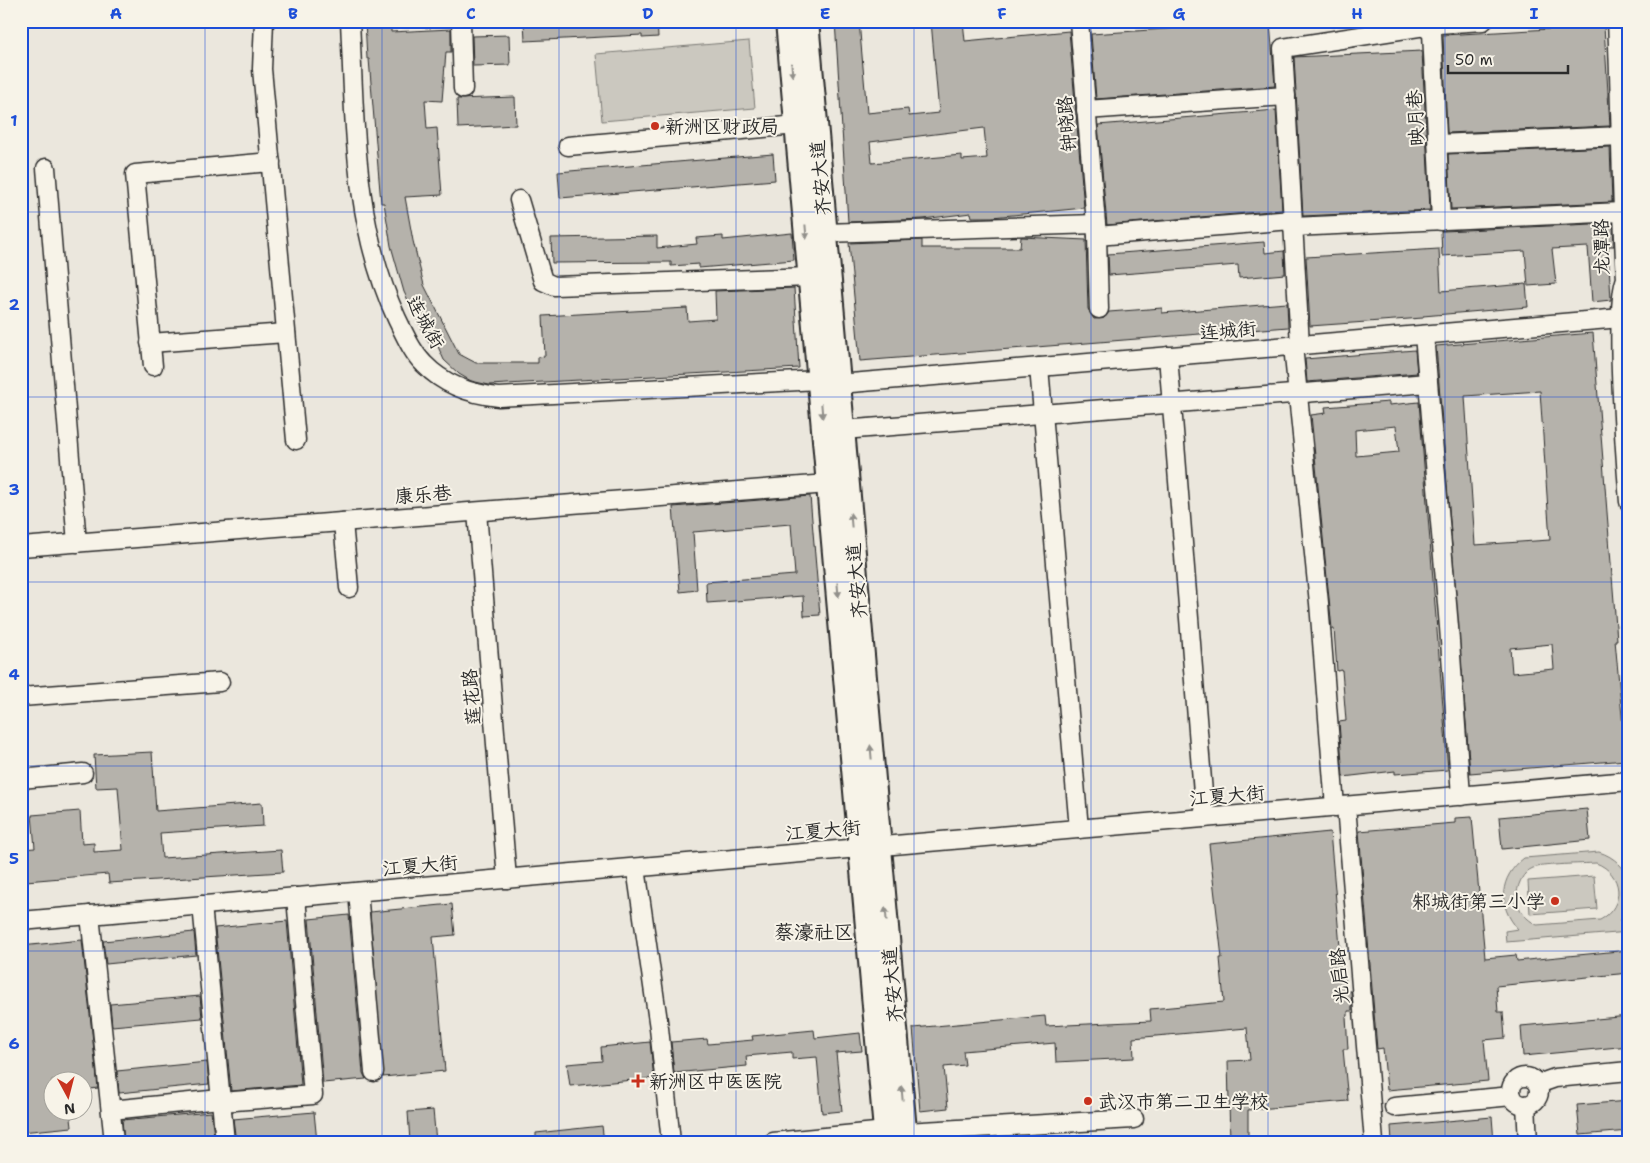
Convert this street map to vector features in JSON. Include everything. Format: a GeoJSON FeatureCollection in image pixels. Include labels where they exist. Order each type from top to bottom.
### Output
{"type":"FeatureCollection","features":[{"type":"Feature","properties":{"kind":"main road","name":"齐安大道"},"geometry":{"type":"LineString","coordinates":[[787,21],[810,277],[829,382],[843,430],[870,847],[896,1137]]}},
{"type":"Feature","properties":{"kind":"main road","name":"齐安大道"},"geometry":{"type":"LineString","coordinates":[[806,21],[825,233],[829,382],[828,484],[870,847]]}},
{"type":"Feature","properties":{"kind":"street"},"geometry":{"type":"LineString","coordinates":[[264,21],[262,69],[296,440]]}},
{"type":"Feature","properties":{"kind":"street","name":"连城街"},"geometry":{"type":"LineString","coordinates":[[350,21],[358,170],[370,241],[385,289],[415,354],[433,373],[456,387],[469,392],[498,397],[829,382],[1039,367],[1621,318]]}},
{"type":"Feature","properties":{"kind":"street"},"geometry":{"type":"LineString","coordinates":[[461,21],[463,89]]}},
{"type":"Feature","properties":{"kind":"street","name":"钟晓路"},"geometry":{"type":"LineString","coordinates":[[1079,21],[1097,230],[1099,309]]}},
{"type":"Feature","properties":{"kind":"street"},"geometry":{"type":"LineString","coordinates":[[1421,24],[1483,21]]}},
{"type":"Feature","properties":{"kind":"street","name":"龙潭路"},"geometry":{"type":"LineString","coordinates":[[1617,21],[1622,136],[1622,212],[1628,279],[1622,286],[1621,318],[1629,502]]}},
{"type":"Feature","properties":{"kind":"street","name":"光启路"},"geometry":{"type":"LineString","coordinates":[[1374,1142],[1298,393],[1293,224],[1283,48],[1421,24]]}},
{"type":"Feature","properties":{"kind":"street","name":"映月巷"},"geometry":{"type":"LineString","coordinates":[[1421,24],[1432,32],[1441,221]]}},
{"type":"Feature","properties":{"kind":"street"},"geometry":{"type":"LineString","coordinates":[[1086,110],[1286,96]]}},
{"type":"Feature","properties":{"kind":"street"},"geometry":{"type":"LineString","coordinates":[[568,146],[797,125]]}},
{"type":"Feature","properties":{"kind":"street"},"geometry":{"type":"LineString","coordinates":[[1438,144],[1622,136]]}},
{"type":"Feature","properties":{"kind":"street"},"geometry":{"type":"LineString","coordinates":[[152,366],[135,174],[271,162]]}},
{"type":"Feature","properties":{"kind":"street"},"geometry":{"type":"LineString","coordinates":[[46,168],[77,543]]}},
{"type":"Feature","properties":{"kind":"street"},"geometry":{"type":"LineString","coordinates":[[519,200],[543,281],[554,286],[810,277]]}},
{"type":"Feature","properties":{"kind":"street"},"geometry":{"type":"LineString","coordinates":[[825,233],[1097,230],[1441,221],[1622,212]]}},
{"type":"Feature","properties":{"kind":"street"},"geometry":{"type":"LineString","coordinates":[[150,343],[286,333]]}},
{"type":"Feature","properties":{"kind":"street"},"geometry":{"type":"LineString","coordinates":[[1424,335],[1450,626],[1461,796]]}},
{"type":"Feature","properties":{"kind":"street"},"geometry":{"type":"LineString","coordinates":[[1168,356],[1205,818]]}},
{"type":"Feature","properties":{"kind":"street"},"geometry":{"type":"LineString","coordinates":[[1039,367],[1079,829]]}},
{"type":"Feature","properties":{"kind":"street"},"geometry":{"type":"LineString","coordinates":[[843,430],[1428,383]]}},
{"type":"Feature","properties":{"kind":"street","name":"康乐巷"},"geometry":{"type":"LineString","coordinates":[[21,547],[828,484]]}},
{"type":"Feature","properties":{"kind":"street","name":"莲花路"},"geometry":{"type":"LineString","coordinates":[[477,512],[506,879]]}},
{"type":"Feature","properties":{"kind":"street"},"geometry":{"type":"LineString","coordinates":[[343,522],[348,588]]}},
{"type":"Feature","properties":{"kind":"street"},"geometry":{"type":"LineString","coordinates":[[21,697],[220,682]]}},
{"type":"Feature","properties":{"kind":"street"},"geometry":{"type":"LineString","coordinates":[[21,779],[83,773]]}},
{"type":"Feature","properties":{"kind":"street","name":"江夏大街"},"geometry":{"type":"LineString","coordinates":[[21,921],[1629,781]]}},
{"type":"Feature","properties":{"kind":"street"},"geometry":{"type":"LineString","coordinates":[[636,868],[659,1028],[671,1142]]}},
{"type":"Feature","properties":{"kind":"street"},"geometry":{"type":"LineString","coordinates":[[358,892],[374,1072]]}},
{"type":"Feature","properties":{"kind":"street"},"geometry":{"type":"LineString","coordinates":[[111,1110],[313,1094],[296,897]]}},
{"type":"Feature","properties":{"kind":"street"},"geometry":{"type":"LineString","coordinates":[[202,905],[224,1142]]}},
{"type":"Feature","properties":{"kind":"street"},"geometry":{"type":"LineString","coordinates":[[90,915],[114,1142]]}},
{"type":"Feature","properties":{"kind":"street"},"geometry":{"type":"LineString","coordinates":[[1538,1084],[1555,1078],[1629,1071]]}},
{"type":"Feature","properties":{"kind":"street"},"geometry":{"type":"LineString","coordinates":[[1394,1107],[1519,1100],[1531,1104],[1540,1092],[1538,1084],[1531,1077],[1519,1078],[1512,1086],[1519,1100],[1528,1142]]}},
{"type":"Feature","properties":{"kind":"street"},"geometry":{"type":"LineString","coordinates":[[773,1142],[896,1137],[1134,1119]]}},
{"type":"Feature","properties":{"kind":"shaded area"},"geometry":{"type":"Polygon","coordinates":[[[749,41],[755,108],[602,121],[596,54],[749,41]]]}},
{"type":"Feature","properties":{"kind":"shaded area"},"geometry":{"type":"Polygon","coordinates":[[[1599,852],[1619,863],[1629,881],[1631,891],[1630,901],[1620,921],[1629,921],[1629,932],[1506,942],[1505,931],[1518,929],[1507,911],[1504,892],[1510,874],[1524,858],[1599,852]],[[1596,863],[1533,868],[1526,873],[1519,885],[1517,898],[1519,907],[1529,920],[1537,925],[1600,920],[1614,907],[1618,890],[1612,874],[1596,863]]]}},
{"type":"Feature","properties":{"kind":"shaded area"},"geometry":{"type":"Polygon","coordinates":[[[1594,876],[1597,909],[1530,914],[1528,881],[1594,876]]]}},
{"type":"Feature","properties":{"kind":"building"},"geometry":{"type":"Polygon","coordinates":[[[365,21],[391,21],[391,32],[451,29],[451,52],[446,52],[442,101],[425,100],[427,129],[437,128],[442,195],[405,197],[424,285],[459,354],[476,363],[538,363],[538,357],[545,356],[543,316],[687,308],[688,321],[716,319],[715,291],[794,288],[799,368],[489,385],[471,381],[459,374],[444,360],[435,340],[429,343],[404,292],[391,246],[384,203],[381,203],[365,21]]]}},
{"type":"Feature","properties":{"kind":"building"},"geometry":{"type":"Polygon","coordinates":[[[524,21],[657,21],[658,37],[642,38],[642,35],[525,41],[524,21]]]}},
{"type":"Feature","properties":{"kind":"building"},"geometry":{"type":"Polygon","coordinates":[[[835,21],[859,21],[867,113],[908,109],[909,116],[939,113],[931,21],[963,21],[965,41],[1069,31],[1084,208],[992,217],[972,217],[971,213],[923,219],[848,222],[835,21]],[[984,128],[870,142],[872,163],[962,155],[962,160],[987,158],[984,128]]]}},
{"type":"Feature","properties":{"kind":"building"},"geometry":{"type":"Polygon","coordinates":[[[1270,22],[1275,86],[1096,99],[1091,34],[1270,22]]]}},
{"type":"Feature","properties":{"kind":"building"},"geometry":{"type":"Polygon","coordinates":[[[1604,26],[1610,126],[1447,133],[1443,35],[1604,26]]]}},
{"type":"Feature","properties":{"kind":"building"},"geometry":{"type":"Polygon","coordinates":[[[509,35],[510,65],[473,66],[472,36],[509,35]]]}},
{"type":"Feature","properties":{"kind":"building"},"geometry":{"type":"Polygon","coordinates":[[[1422,51],[1430,210],[1303,216],[1294,57],[1422,51]]]}},
{"type":"Feature","properties":{"kind":"building"},"geometry":{"type":"Polygon","coordinates":[[[515,97],[516,125],[458,128],[457,99],[515,97]]]}},
{"type":"Feature","properties":{"kind":"building"},"geometry":{"type":"Polygon","coordinates":[[[1276,110],[1282,210],[1107,225],[1098,125],[1276,110]]]}},
{"type":"Feature","properties":{"kind":"building"},"geometry":{"type":"Polygon","coordinates":[[[1610,147],[1612,202],[1451,209],[1448,154],[1610,147]]]}},
{"type":"Feature","properties":{"kind":"building"},"geometry":{"type":"Polygon","coordinates":[[[773,154],[775,180],[560,198],[558,172],[773,154]]]}},
{"type":"Feature","properties":{"kind":"building"},"geometry":{"type":"Polygon","coordinates":[[[1613,223],[1614,246],[1608,246],[1611,300],[1592,302],[1588,247],[1552,249],[1556,284],[1528,286],[1525,251],[1442,256],[1441,231],[1613,223]]]}},
{"type":"Feature","properties":{"kind":"building"},"geometry":{"type":"Polygon","coordinates":[[[792,233],[794,260],[699,268],[699,264],[671,266],[671,262],[552,263],[551,238],[657,236],[657,248],[697,244],[696,238],[723,236],[723,240],[792,233]]]}},
{"type":"Feature","properties":{"kind":"building"},"geometry":{"type":"Polygon","coordinates":[[[1021,237],[1086,240],[1088,309],[1094,319],[1104,318],[1109,312],[1162,308],[1162,313],[1287,303],[1288,327],[860,361],[849,243],[922,240],[922,248],[1020,248],[1021,237]]]}},
{"type":"Feature","properties":{"kind":"building"},"geometry":{"type":"Polygon","coordinates":[[[1264,242],[1265,253],[1284,251],[1285,274],[1239,278],[1238,265],[1109,275],[1108,254],[1264,242]]]}},
{"type":"Feature","properties":{"kind":"building"},"geometry":{"type":"Polygon","coordinates":[[[1439,249],[1441,291],[1526,284],[1528,307],[1423,316],[1423,318],[1310,326],[1306,257],[1439,249]]]}},
{"type":"Feature","properties":{"kind":"building"},"geometry":{"type":"Polygon","coordinates":[[[1593,333],[1617,640],[1615,640],[1626,760],[1470,773],[1436,346],[1593,333]],[[1540,391],[1465,396],[1475,545],[1550,540],[1540,391]],[[1552,644],[1510,648],[1512,673],[1554,669],[1552,644]]]}},
{"type":"Feature","properties":{"kind":"building"},"geometry":{"type":"Polygon","coordinates":[[[1415,350],[1417,373],[1307,382],[1305,359],[1415,350]]]}},
{"type":"Feature","properties":{"kind":"building"},"geometry":{"type":"Polygon","coordinates":[[[1389,402],[1389,405],[1419,402],[1448,770],[1395,774],[1395,771],[1343,777],[1339,722],[1346,721],[1342,670],[1337,671],[1311,415],[1326,413],[1325,407],[1389,402]],[[1396,426],[1355,430],[1356,456],[1399,452],[1396,426]]]}},
{"type":"Feature","properties":{"kind":"building"},"geometry":{"type":"Polygon","coordinates":[[[810,496],[820,615],[804,616],[803,596],[707,603],[706,582],[795,575],[791,524],[693,532],[697,590],[680,592],[673,507],[810,496]]]}},
{"type":"Feature","properties":{"kind":"building"},"geometry":{"type":"Polygon","coordinates":[[[152,752],[156,811],[262,803],[263,826],[160,833],[162,858],[281,850],[283,872],[109,883],[108,874],[26,881],[23,849],[35,848],[32,815],[80,811],[82,844],[94,843],[94,852],[123,850],[118,787],[96,788],[94,755],[152,752]]]}},
{"type":"Feature","properties":{"kind":"building"},"geometry":{"type":"Polygon","coordinates":[[[1587,809],[1590,840],[1502,849],[1499,817],[1587,809]]]}},
{"type":"Feature","properties":{"kind":"building"},"geometry":{"type":"Polygon","coordinates":[[[1472,817],[1485,958],[1516,955],[1517,961],[1629,950],[1629,973],[1496,986],[1498,1012],[1503,1012],[1505,1038],[1484,1040],[1488,1081],[1387,1090],[1383,1048],[1377,1049],[1359,831],[1455,823],[1455,818],[1472,817]]]}},
{"type":"Feature","properties":{"kind":"building"},"geometry":{"type":"Polygon","coordinates":[[[1330,832],[1340,947],[1346,991],[1351,991],[1352,1011],[1348,1011],[1348,1016],[1346,1017],[1348,1049],[1343,1049],[1348,1101],[1248,1110],[1248,1142],[1230,1142],[1228,1061],[1250,1060],[1247,1028],[1133,1038],[1134,1058],[1056,1062],[1055,1043],[963,1051],[965,1065],[944,1067],[948,1108],[920,1111],[913,1028],[1045,1016],[1046,1026],[1151,1021],[1150,1009],[1224,1002],[1220,958],[1222,958],[1209,844],[1330,832]]]}},
{"type":"Feature","properties":{"kind":"building"},"geometry":{"type":"Polygon","coordinates":[[[452,904],[455,935],[433,937],[445,1071],[383,1077],[370,912],[452,904]]]}},
{"type":"Feature","properties":{"kind":"building"},"geometry":{"type":"Polygon","coordinates":[[[349,915],[363,1073],[366,1079],[323,1083],[309,919],[349,915]]]}},
{"type":"Feature","properties":{"kind":"building"},"geometry":{"type":"Polygon","coordinates":[[[287,921],[301,1085],[231,1091],[215,928],[287,921]]]}},
{"type":"Feature","properties":{"kind":"building"},"geometry":{"type":"Polygon","coordinates":[[[194,932],[196,955],[106,964],[103,941],[194,932]]]}},
{"type":"Feature","properties":{"kind":"building"},"geometry":{"type":"Polygon","coordinates":[[[82,940],[98,1088],[92,1089],[92,1070],[42,1070],[42,1120],[71,1120],[72,1127],[21,1132],[21,946],[82,940]]]}},
{"type":"Feature","properties":{"kind":"building"},"geometry":{"type":"Polygon","coordinates":[[[200,996],[202,1018],[112,1026],[110,1004],[200,996]]]}},
{"type":"Feature","properties":{"kind":"building"},"geometry":{"type":"Polygon","coordinates":[[[1629,1016],[1629,1046],[1523,1056],[1521,1026],[1629,1016]]]}},
{"type":"Feature","properties":{"kind":"building"},"geometry":{"type":"Polygon","coordinates":[[[814,1030],[815,1038],[860,1033],[862,1051],[836,1053],[842,1111],[822,1113],[817,1057],[792,1059],[792,1052],[746,1056],[747,1066],[674,1073],[671,1042],[707,1039],[708,1044],[753,1040],[752,1036],[814,1030]]]}},
{"type":"Feature","properties":{"kind":"building"},"geometry":{"type":"Polygon","coordinates":[[[650,1042],[654,1078],[570,1086],[567,1064],[602,1061],[601,1047],[650,1042]]]}},
{"type":"Feature","properties":{"kind":"building"},"geometry":{"type":"Polygon","coordinates":[[[207,1062],[209,1084],[119,1093],[117,1071],[207,1062]]]}},
{"type":"Feature","properties":{"kind":"building"},"geometry":{"type":"Polygon","coordinates":[[[1629,1101],[1629,1131],[1580,1135],[1577,1105],[1629,1101]]]}},
{"type":"Feature","properties":{"kind":"building"},"geometry":{"type":"Polygon","coordinates":[[[433,1110],[436,1142],[410,1142],[408,1112],[433,1110]]]}},
{"type":"Feature","properties":{"kind":"building"},"geometry":{"type":"Polygon","coordinates":[[[211,1112],[214,1136],[155,1142],[124,1142],[122,1120],[211,1112]]]}},
{"type":"Feature","properties":{"kind":"building"},"geometry":{"type":"Polygon","coordinates":[[[314,1112],[317,1142],[290,1142],[290,1137],[236,1142],[233,1119],[314,1112]]]}},
{"type":"Feature","properties":{"kind":"building"},"geometry":{"type":"Polygon","coordinates":[[[1492,1117],[1494,1142],[1392,1142],[1391,1126],[1492,1117]]]}},
{"type":"Feature","properties":{"kind":"building"},"geometry":{"type":"Polygon","coordinates":[[[602,1126],[604,1142],[536,1142],[536,1133],[602,1126]]]}},
{"type":"Feature","properties":{"kind":"place","name":"新洲区财政局"},"geometry":{"type":"Point","coordinates":[655,126]}},
{"type":"Feature","properties":{"kind":"place","name":"邾城街第三小学"},"geometry":{"type":"Point","coordinates":[1555,901]}},
{"type":"Feature","properties":{"kind":"place","name":"新洲区中医医院"},"geometry":{"type":"Point","coordinates":[638,1081]}},
{"type":"Feature","properties":{"kind":"place","name":"武汉市第二卫生学校"},"geometry":{"type":"Point","coordinates":[1088,1101]}},
{"type":"Feature","properties":{"kind":"district","name":"蔡濠社区"},"geometry":{"type":"Point","coordinates":[814,932]}}]}
